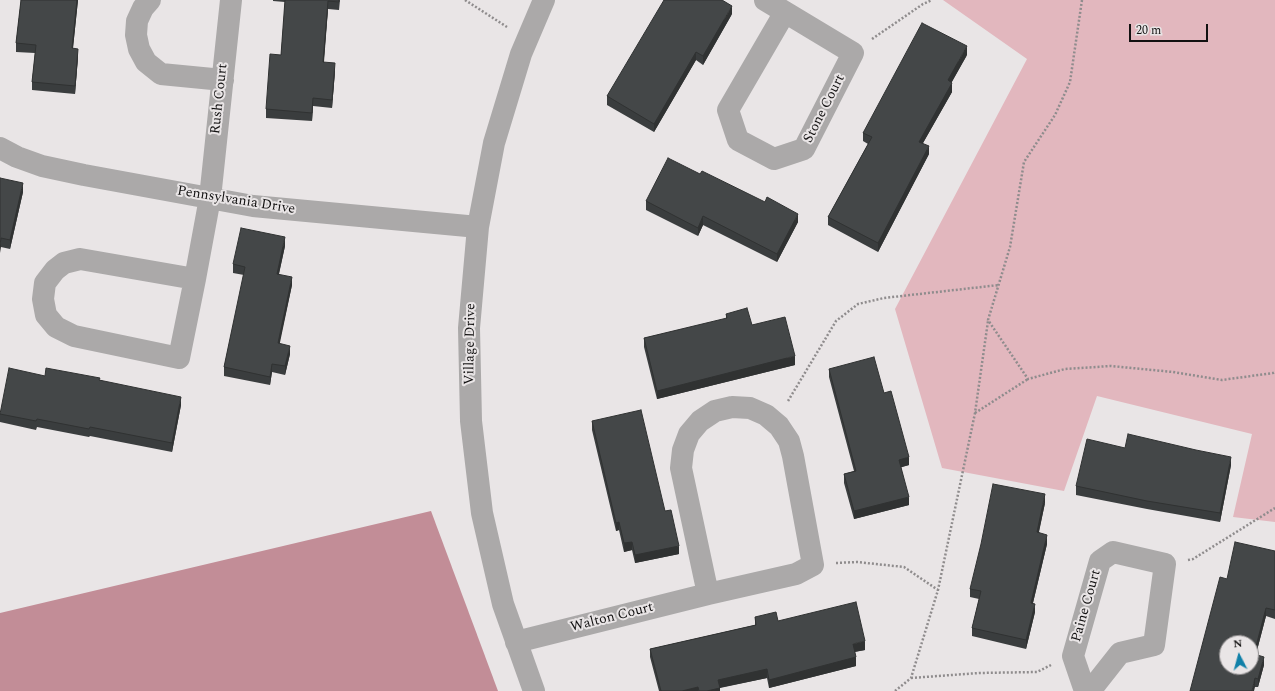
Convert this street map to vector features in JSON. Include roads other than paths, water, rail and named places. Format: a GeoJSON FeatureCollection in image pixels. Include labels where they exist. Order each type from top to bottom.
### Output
{"type":"FeatureCollection","features":[{"type":"Feature","properties":{"kind":"street"},"geometry":{"type":"LineString","coordinates":[[150,0],[143,8],[137,21],[136,35],[139,49],[146,62],[161,74],[222,80]]}},
{"type":"Feature","properties":{"kind":"street","name":"Rush Court"},"geometry":{"type":"LineString","coordinates":[[194,279],[80,259],[64,263],[54,270],[46,283],[43,299],[46,315],[56,327],[74,336],[179,358],[210,198],[231,0]]}},
{"type":"Feature","properties":{"kind":"street","name":"Village Drive"},"geometry":{"type":"LineString","coordinates":[[534,691],[503,604],[482,513],[471,420],[469,328],[478,227],[494,143],[521,54],[544,0]]}},
{"type":"Feature","properties":{"kind":"street"},"geometry":{"type":"LineString","coordinates":[[765,0],[785,12]]}},
{"type":"Feature","properties":{"kind":"street","name":"Stone Court"},"geometry":{"type":"LineString","coordinates":[[785,12],[853,53],[804,149],[774,159],[738,140],[728,110],[785,12]]}},
{"type":"Feature","properties":{"kind":"street","name":"Pennsylvania Drive"},"geometry":{"type":"LineString","coordinates":[[0,148],[42,166],[253,206],[478,227]]}},
{"type":"Feature","properties":{"kind":"street","name":"Walton Court"},"geometry":{"type":"LineString","coordinates":[[516,642],[708,594],[796,574],[813,565],[789,440],[779,426],[766,415],[750,408],[732,407],[715,411],[710,414],[700,421],[689,434],[683,450],[681,468],[708,594]]}},
{"type":"Feature","properties":{"kind":"street","name":"Paine Court"},"geometry":{"type":"LineString","coordinates":[[1085,691],[1073,656],[1100,561],[1113,552],[1165,564],[1154,645],[1120,653],[1090,691]]}}]}
